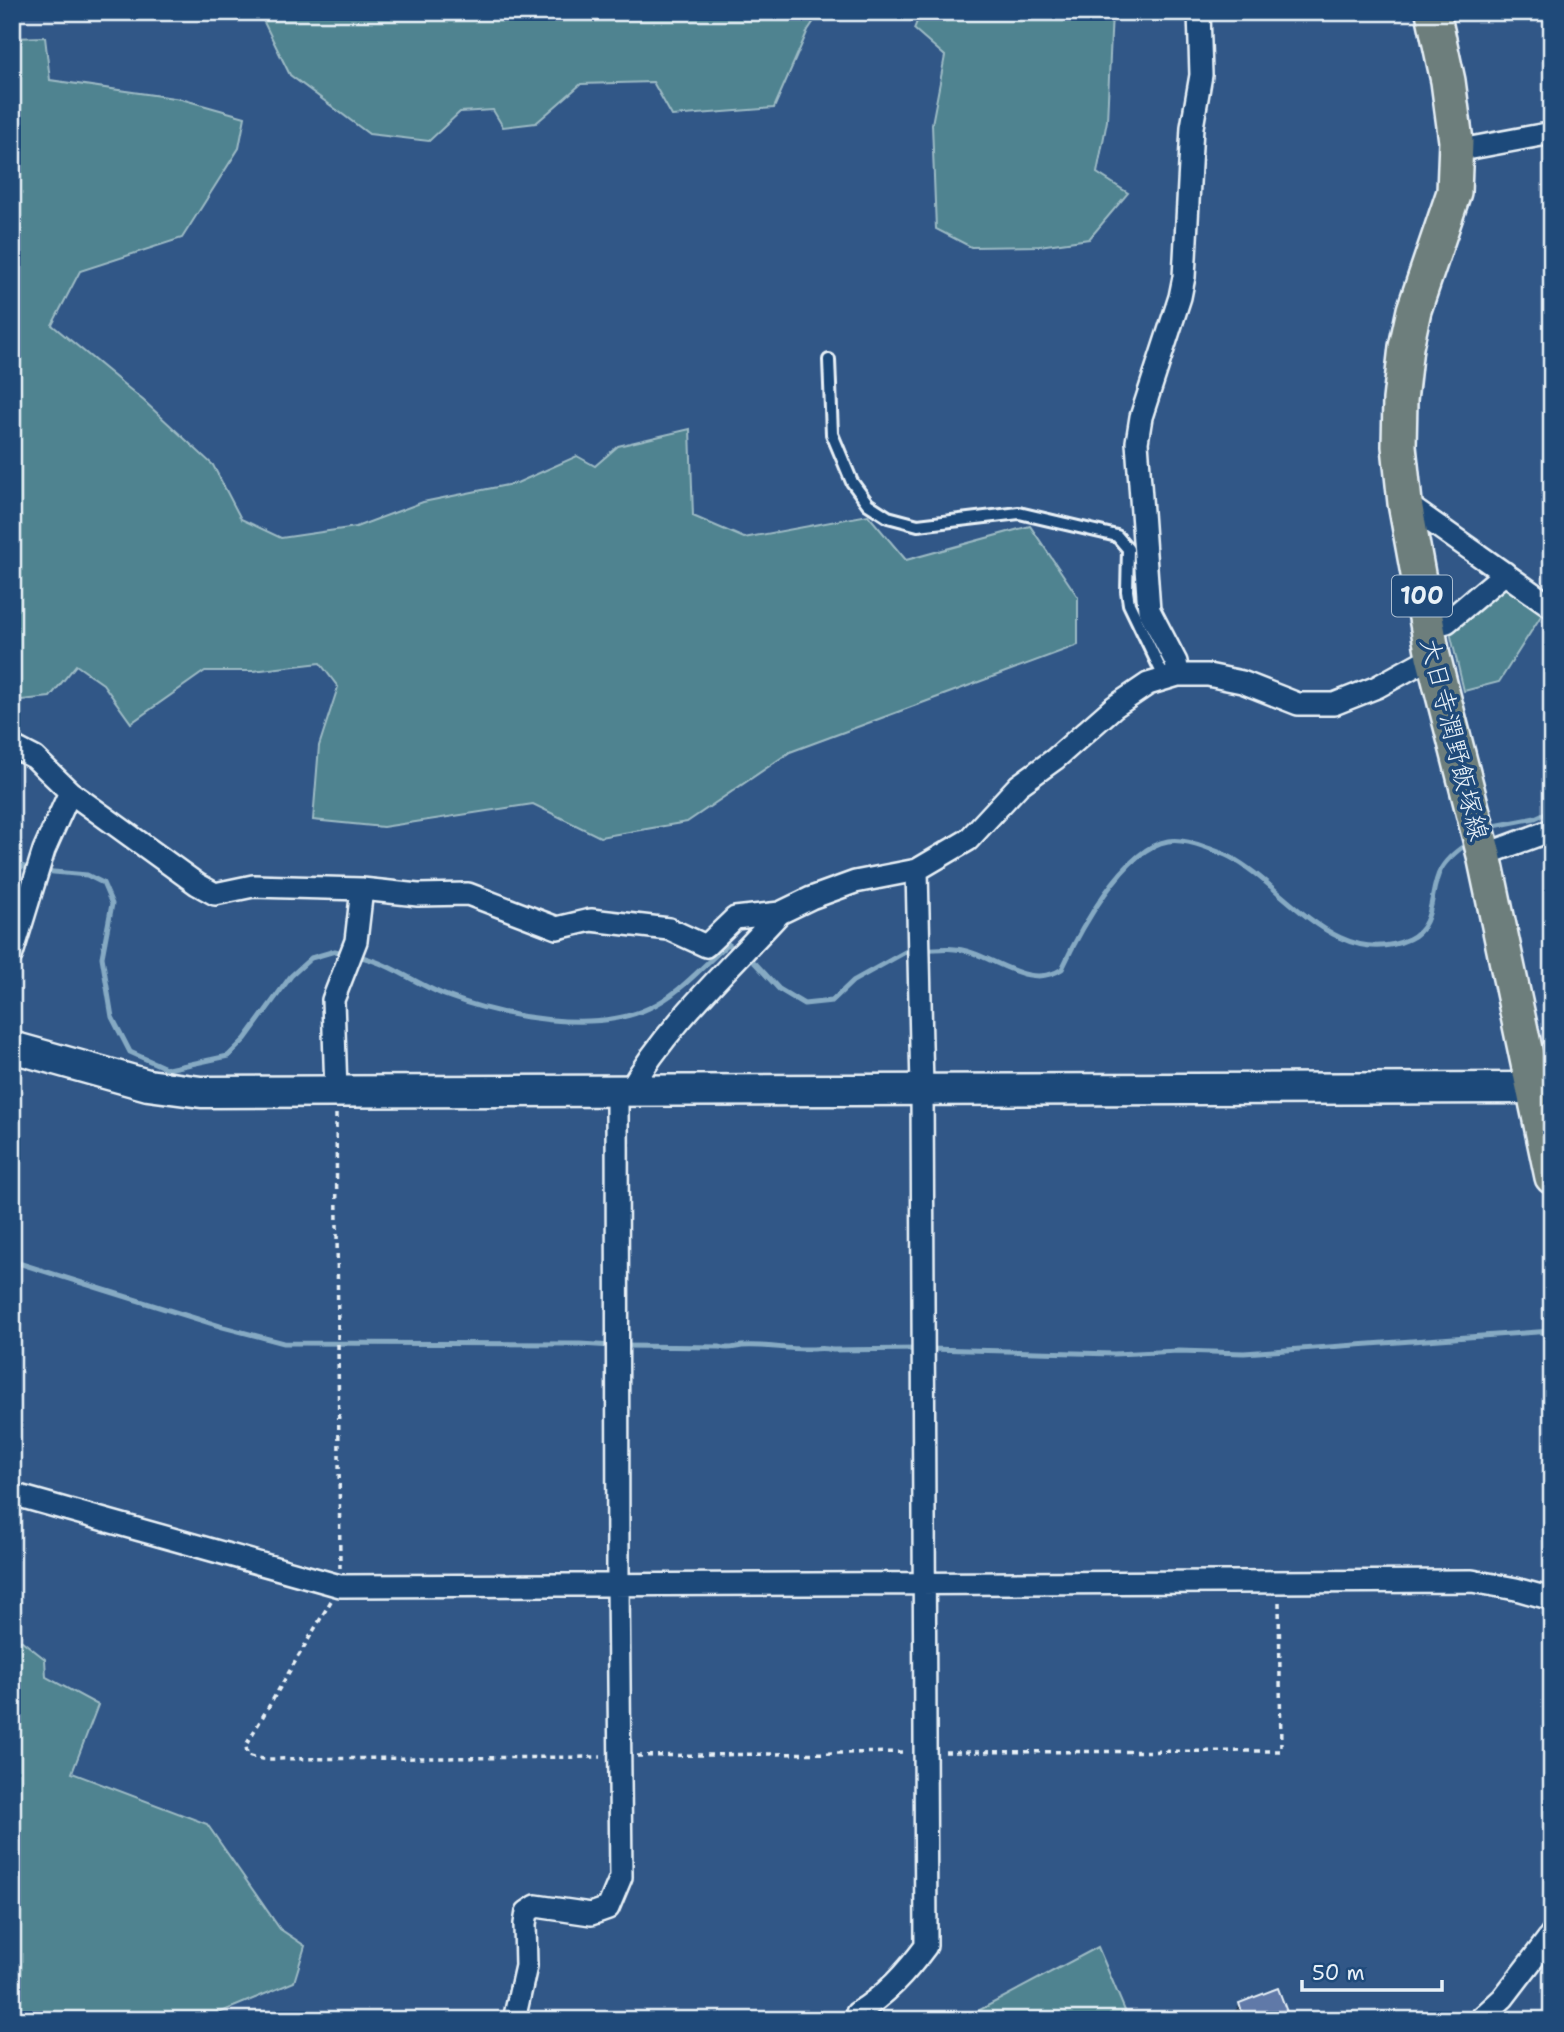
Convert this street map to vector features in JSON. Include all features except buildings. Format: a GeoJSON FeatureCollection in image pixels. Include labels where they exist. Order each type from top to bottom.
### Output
{"type":"FeatureCollection","features":[{"type":"Feature","properties":{"kind":"main road","name":"大日寺潤野飯塚線"},"geometry":{"type":"LineString","coordinates":[[1433,12],[1448,81],[1455,151],[1454,192],[1414,310],[1406,347],[1400,400],[1399,446],[1405,503],[1430,641],[1542,1088],[1552,1177]]}},
{"type":"Feature","properties":{"kind":"street"},"geometry":{"type":"LineString","coordinates":[[1171,677],[1176,662],[1149,610],[1137,442],[1141,417],[1184,277],[1192,127],[1201,75],[1199,12]]}},
{"type":"Feature","properties":{"kind":"street"},"geometry":{"type":"LineString","coordinates":[[1455,151],[1552,133]]}},
{"type":"Feature","properties":{"kind":"street"},"geometry":{"type":"LineString","coordinates":[[1405,503],[1552,607]]}},
{"type":"Feature","properties":{"kind":"street"},"geometry":{"type":"LineString","coordinates":[[12,746],[36,758],[69,792],[197,884],[215,894],[253,886],[362,889],[418,895],[468,894],[557,928],[591,920],[669,929],[706,946],[735,918],[780,913],[855,882],[917,870],[968,840],[1019,785],[1055,759],[1114,707],[1147,684],[1171,677],[1208,675],[1242,682],[1298,704],[1334,704],[1377,687],[1505,573]]}},
{"type":"Feature","properties":{"kind":"street"},"geometry":{"type":"LineString","coordinates":[[12,954],[44,850],[69,792]]}},
{"type":"Feature","properties":{"kind":"street"},"geometry":{"type":"LineString","coordinates":[[1484,855],[1552,830]]}},
{"type":"Feature","properties":{"kind":"street"},"geometry":{"type":"LineString","coordinates":[[857,2012],[878,1999],[908,1971],[926,1946],[922,1088],[917,870]]}},
{"type":"Feature","properties":{"kind":"street"},"geometry":{"type":"LineString","coordinates":[[336,1091],[333,1000],[356,941],[362,889]]}},
{"type":"Feature","properties":{"kind":"street"},"geometry":{"type":"LineString","coordinates":[[514,2020],[526,1966],[527,1912],[536,1906],[591,1914],[608,1908],[621,1877],[618,1584],[623,1091],[677,1024],[780,913]]}},
{"type":"Feature","properties":{"kind":"street"},"geometry":{"type":"LineString","coordinates":[[12,1047],[148,1085],[201,1092],[1542,1088]]}},
{"type":"Feature","properties":{"kind":"street"},"geometry":{"type":"LineString","coordinates":[[12,1494],[340,1586],[1472,1581],[1552,1599]]}},
{"type":"Feature","properties":{"kind":"street"},"geometry":{"type":"LineString","coordinates":[[1479,2020],[1503,1998],[1552,1934]]}},
{"type":"Feature","properties":{"kind":"lane"},"geometry":{"type":"LineString","coordinates":[[829,360],[832,434],[852,482],[867,504],[888,517],[918,525],[1019,513],[1117,536],[1128,549],[1129,604],[1171,677]]}},
{"type":"Feature","properties":{"kind":"path"},"geometry":{"type":"LineString","coordinates":[[336,1091],[340,1586],[246,1745],[247,1755],[263,1759],[1281,1751],[1279,1581]]}},
{"type":"Feature","properties":{"kind":"green space"},"geometry":{"type":"Polygon","coordinates":[[[259,12],[820,12],[808,30],[774,108],[672,116],[653,82],[581,84],[536,123],[503,127],[493,110],[460,112],[429,141],[369,134],[290,75],[259,12]]]}},
{"type":"Feature","properties":{"kind":"green space"},"geometry":{"type":"Polygon","coordinates":[[[918,12],[1112,12],[1107,121],[1097,173],[1128,193],[1089,239],[1039,246],[971,247],[936,229],[932,124],[945,56],[914,29],[920,14],[918,12]]]}},
{"type":"Feature","properties":{"kind":"green space"},"geometry":{"type":"Polygon","coordinates":[[[45,37],[50,80],[181,99],[245,117],[239,148],[182,238],[80,271],[52,325],[144,401],[213,465],[241,519],[281,538],[356,527],[423,502],[517,483],[577,456],[595,466],[618,446],[690,429],[693,516],[744,538],[868,515],[906,560],[1030,526],[1078,597],[1078,645],[790,752],[687,822],[600,837],[533,804],[383,827],[313,820],[319,746],[338,687],[320,663],[253,671],[205,671],[131,723],[103,684],[76,665],[50,697],[12,701],[12,38],[45,37]]]}},
{"type":"Feature","properties":{"kind":"green space"},"geometry":{"type":"Polygon","coordinates":[[[1503,583],[1546,608],[1499,682],[1464,691],[1449,628],[1503,583]]]}},
{"type":"Feature","properties":{"kind":"green space"},"geometry":{"type":"Polygon","coordinates":[[[12,1640],[22,1641],[45,1659],[46,1677],[98,1705],[72,1773],[207,1824],[280,1929],[305,1946],[294,1982],[219,2013],[12,2020],[12,1640]]]}},
{"type":"Feature","properties":{"kind":"green space"},"geometry":{"type":"Polygon","coordinates":[[[1098,1947],[1129,2020],[961,2020],[1098,1947]]]}},
{"type":"Feature","properties":{"kind":"waterway"},"geometry":{"type":"LineString","coordinates":[[1488,830],[1494,826],[1535,818],[1552,810]]}},
{"type":"Feature","properties":{"kind":"waterway"},"geometry":{"type":"LineString","coordinates":[[923,950],[961,950],[1028,975],[1051,974],[1062,969],[1091,914],[1120,875],[1135,859],[1152,847],[1168,841],[1196,844],[1230,857],[1335,935],[1358,944],[1383,946],[1409,939],[1424,926],[1441,869],[1468,843]]}},
{"type":"Feature","properties":{"kind":"waterway"},"geometry":{"type":"LineString","coordinates":[[12,864],[33,869]]}},
{"type":"Feature","properties":{"kind":"waterway"},"geometry":{"type":"LineString","coordinates":[[43,871],[87,875],[103,883],[112,904],[102,957],[112,1017],[130,1052],[168,1069],[228,1056],[245,1039],[291,976],[311,958],[335,951],[347,954]]}},
{"type":"Feature","properties":{"kind":"waterway"},"geometry":{"type":"LineString","coordinates":[[357,956],[472,1004],[522,1016],[577,1021],[627,1016],[649,1008],[681,987],[728,944],[738,951]]}},
{"type":"Feature","properties":{"kind":"waterway"},"geometry":{"type":"LineString","coordinates":[[746,957],[779,989],[804,1004],[832,1001],[853,981],[907,951],[913,951]]}},
{"type":"Feature","properties":{"kind":"waterway"},"geometry":{"type":"LineString","coordinates":[[12,1261],[223,1327],[284,1343],[613,1346]]}},
{"type":"Feature","properties":{"kind":"waterway"},"geometry":{"type":"LineString","coordinates":[[929,1349],[1114,1354],[1179,1351],[1244,1353],[1552,1331]]}},
{"type":"Feature","properties":{"kind":"waterway"},"geometry":{"type":"LineString","coordinates":[[623,1346],[919,1349]]}}]}
